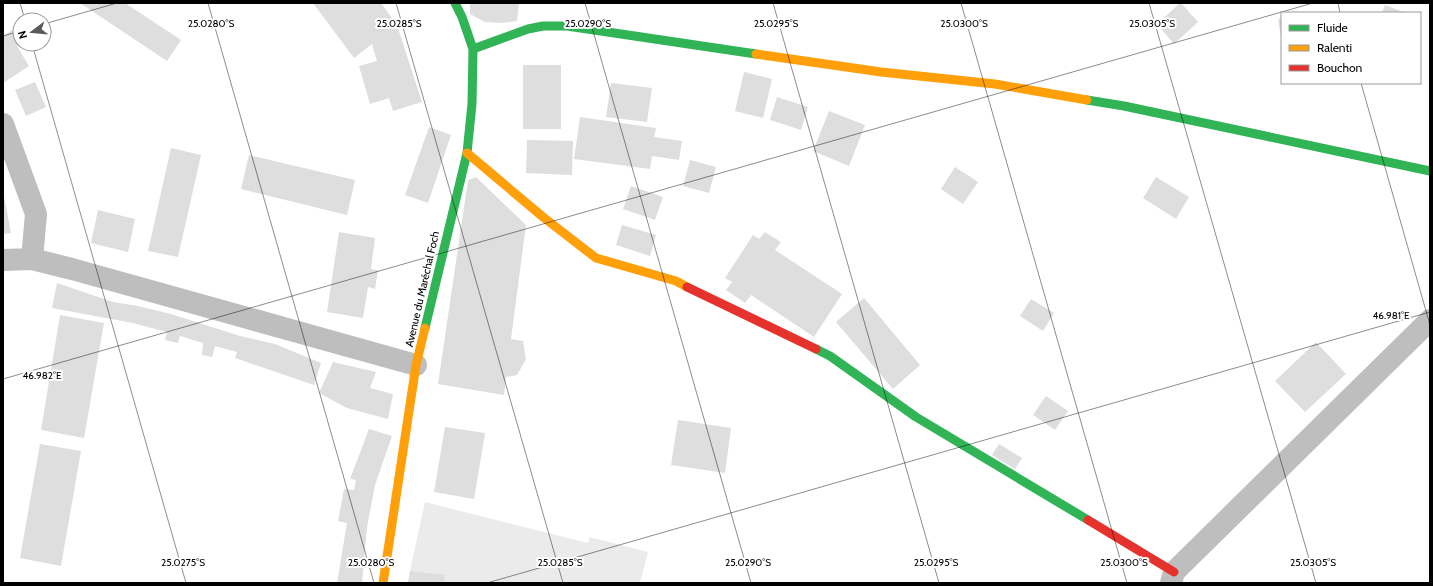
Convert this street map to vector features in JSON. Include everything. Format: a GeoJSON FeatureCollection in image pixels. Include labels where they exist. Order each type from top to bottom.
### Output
{"type":"FeatureCollection","features":[{"type":"Feature","properties":{"kind":"street","name":"Avenue du Maréchal Foch"},"geometry":{"type":"LineString","coordinates":[[383,583],[416,365],[467,153],[472,104],[473,49],[455,3]]}},
{"type":"Feature","properties":{"kind":"street"},"geometry":{"type":"LineString","coordinates":[[473,49],[528,29],[543,26],[568,26],[604,30],[753,54],[880,72],[995,84],[1124,106],[1430,171]]}},
{"type":"Feature","properties":{"kind":"street"},"geometry":{"type":"LineString","coordinates":[[3,124],[36,214],[32,259]]}},
{"type":"Feature","properties":{"kind":"street"},"geometry":{"type":"LineString","coordinates":[[467,153],[543,217],[596,258],[676,281],[830,356],[916,417],[1172,578],[1430,320]]}},
{"type":"Feature","properties":{"kind":"street"},"geometry":{"type":"LineString","coordinates":[[3,260],[32,259],[416,365]]}},
{"type":"Feature","properties":{"kind":"shaded area"},"geometry":{"type":"Polygon","coordinates":[[[425,502],[588,543],[590,537],[648,552],[640,583],[408,583],[425,502]]]}},
{"type":"Feature","properties":{"kind":"building"},"geometry":{"type":"Polygon","coordinates":[[[80,3],[125,3],[181,40],[167,61],[80,3]]]}},
{"type":"Feature","properties":{"kind":"building"},"geometry":{"type":"Polygon","coordinates":[[[313,3],[381,3],[397,25],[422,102],[393,111],[389,98],[370,104],[359,66],[377,61],[372,44],[354,58],[313,3]]]}},
{"type":"Feature","properties":{"kind":"building"},"geometry":{"type":"Polygon","coordinates":[[[470,3],[519,3],[517,21],[501,23],[485,22],[470,14],[470,3]]]}},
{"type":"Feature","properties":{"kind":"building"},"geometry":{"type":"Polygon","coordinates":[[[1180,3],[1198,22],[1174,44],[1157,24],[1180,3]]]}},
{"type":"Feature","properties":{"kind":"building"},"geometry":{"type":"Polygon","coordinates":[[[1385,5],[1403,12],[1382,12],[1385,5]]]}},
{"type":"Feature","properties":{"kind":"building"},"geometry":{"type":"Polygon","coordinates":[[[1281,18],[1281,37],[1278,19],[1281,18]]]}},
{"type":"Feature","properties":{"kind":"building"},"geometry":{"type":"Polygon","coordinates":[[[12,30],[12,52],[21,52],[29,66],[3,83],[3,36],[12,30]]]}},
{"type":"Feature","properties":{"kind":"building"},"geometry":{"type":"Polygon","coordinates":[[[523,65],[561,65],[561,129],[523,129],[523,65]]]}},
{"type":"Feature","properties":{"kind":"building"},"geometry":{"type":"Polygon","coordinates":[[[744,72],[772,79],[763,118],[735,111],[744,72]]]}},
{"type":"Feature","properties":{"kind":"building"},"geometry":{"type":"Polygon","coordinates":[[[35,82],[46,107],[26,116],[15,90],[35,82]]]}},
{"type":"Feature","properties":{"kind":"building"},"geometry":{"type":"Polygon","coordinates":[[[611,83],[652,88],[647,122],[606,117],[611,83]]]}},
{"type":"Feature","properties":{"kind":"building"},"geometry":{"type":"Polygon","coordinates":[[[777,97],[808,107],[801,130],[770,120],[777,97]]]}},
{"type":"Feature","properties":{"kind":"building"},"geometry":{"type":"Polygon","coordinates":[[[829,111],[865,125],[849,166],[813,151],[829,111]]]}},
{"type":"Feature","properties":{"kind":"building"},"geometry":{"type":"Polygon","coordinates":[[[580,117],[656,128],[654,137],[682,141],[679,160],[652,156],[650,169],[574,159],[580,117]]]}},
{"type":"Feature","properties":{"kind":"building"},"geometry":{"type":"Polygon","coordinates":[[[429,127],[451,135],[428,203],[405,195],[429,127]]]}},
{"type":"Feature","properties":{"kind":"building"},"geometry":{"type":"Polygon","coordinates":[[[527,140],[573,141],[572,175],[526,173],[527,140]]]}},
{"type":"Feature","properties":{"kind":"building"},"geometry":{"type":"Polygon","coordinates":[[[171,148],[201,155],[178,257],[148,251],[171,148]]]}},
{"type":"Feature","properties":{"kind":"building"},"geometry":{"type":"Polygon","coordinates":[[[249,155],[355,180],[347,215],[241,189],[249,155]]]}},
{"type":"Feature","properties":{"kind":"building"},"geometry":{"type":"Polygon","coordinates":[[[690,160],[716,167],[709,193],[683,186],[690,160]]]}},
{"type":"Feature","properties":{"kind":"building"},"geometry":{"type":"Polygon","coordinates":[[[955,167],[978,182],[963,204],[941,189],[955,167]]]}},
{"type":"Feature","properties":{"kind":"building"},"geometry":{"type":"Polygon","coordinates":[[[476,177],[526,225],[511,339],[523,341],[526,359],[517,375],[506,377],[504,395],[438,384],[468,180],[476,177]]]}},
{"type":"Feature","properties":{"kind":"building"},"geometry":{"type":"Polygon","coordinates":[[[1156,177],[1189,197],[1176,219],[1143,198],[1156,177]]]}},
{"type":"Feature","properties":{"kind":"building"},"geometry":{"type":"Polygon","coordinates":[[[631,186],[663,197],[655,220],[623,209],[631,186]]]}},
{"type":"Feature","properties":{"kind":"building"},"geometry":{"type":"Polygon","coordinates":[[[3,190],[11,233],[3,234],[3,190]]]}},
{"type":"Feature","properties":{"kind":"building"},"geometry":{"type":"Polygon","coordinates":[[[98,210],[135,219],[128,252],[91,243],[98,210]]]}},
{"type":"Feature","properties":{"kind":"building"},"geometry":{"type":"Polygon","coordinates":[[[622,225],[656,235],[650,256],[616,245],[622,225]]]}},
{"type":"Feature","properties":{"kind":"building"},"geometry":{"type":"Polygon","coordinates":[[[339,232],[375,238],[371,269],[378,270],[375,289],[368,287],[363,318],[327,312],[339,232]]]}},
{"type":"Feature","properties":{"kind":"building"},"geometry":{"type":"Polygon","coordinates":[[[765,232],[781,242],[775,250],[842,294],[814,337],[751,295],[745,303],[726,290],[732,282],[725,278],[753,235],[759,239],[765,232]]]}},
{"type":"Feature","properties":{"kind":"building"},"geometry":{"type":"Polygon","coordinates":[[[57,283],[113,302],[171,314],[240,336],[275,344],[321,363],[314,385],[235,358],[237,352],[215,346],[212,357],[202,355],[203,343],[180,336],[178,343],[165,340],[167,332],[133,323],[52,308],[57,283]]]}},
{"type":"Feature","properties":{"kind":"building"},"geometry":{"type":"Polygon","coordinates":[[[864,298],[920,365],[893,389],[836,322],[864,298]]]}},
{"type":"Feature","properties":{"kind":"building"},"geometry":{"type":"Polygon","coordinates":[[[1031,299],[1054,313],[1043,331],[1020,316],[1031,299]]]}},
{"type":"Feature","properties":{"kind":"building"},"geometry":{"type":"Polygon","coordinates":[[[60,315],[104,323],[84,438],[41,430],[60,315]]]}},
{"type":"Feature","properties":{"kind":"building"},"geometry":{"type":"Polygon","coordinates":[[[1316,342],[1346,374],[1305,412],[1275,381],[1316,342]]]}},
{"type":"Feature","properties":{"kind":"building"},"geometry":{"type":"Polygon","coordinates":[[[333,362],[376,372],[370,388],[393,394],[388,419],[347,408],[319,393],[333,362]]]}},
{"type":"Feature","properties":{"kind":"building"},"geometry":{"type":"Polygon","coordinates":[[[1046,396],[1068,411],[1055,430],[1033,415],[1046,396]]]}},
{"type":"Feature","properties":{"kind":"building"},"geometry":{"type":"Polygon","coordinates":[[[678,420],[731,428],[725,473],[671,465],[678,420]]]}},
{"type":"Feature","properties":{"kind":"building"},"geometry":{"type":"Polygon","coordinates":[[[445,427],[485,433],[474,499],[434,492],[445,427]]]}},
{"type":"Feature","properties":{"kind":"building"},"geometry":{"type":"Polygon","coordinates":[[[369,429],[392,436],[375,485],[367,527],[362,583],[337,583],[347,523],[338,521],[344,489],[354,490],[356,480],[350,479],[369,429]]]}},
{"type":"Feature","properties":{"kind":"building"},"geometry":{"type":"Polygon","coordinates":[[[40,444],[81,451],[61,566],[20,558],[40,444]]]}},
{"type":"Feature","properties":{"kind":"building"},"geometry":{"type":"Polygon","coordinates":[[[999,444],[1022,458],[1015,469],[992,455],[999,444]]]}},
{"type":"Feature","properties":{"kind":"building"},"geometry":{"type":"Polygon","coordinates":[[[410,571],[445,575],[444,583],[408,583],[410,571]]]}},
{"type":"Feature","properties":{"kind":"traffic: fast"},"geometry":{"type":"LineString","coordinates":[[425,328],[467,153],[472,104],[473,49],[462,17],[455,3]]}},
{"type":"Feature","properties":{"kind":"traffic: fast"},"geometry":{"type":"LineString","coordinates":[[473,49],[528,29],[543,26],[567,26],[756,54]]}},
{"type":"Feature","properties":{"kind":"traffic: fast"},"geometry":{"type":"LineString","coordinates":[[1087,100],[1124,106],[1430,171]]}},
{"type":"Feature","properties":{"kind":"traffic: fast"},"geometry":{"type":"LineString","coordinates":[[816,349],[830,356],[916,417],[1088,520]]}},
{"type":"Feature","properties":{"kind":"traffic: slow"},"geometry":{"type":"LineString","coordinates":[[756,54],[881,72],[995,84],[1087,100]]}},
{"type":"Feature","properties":{"kind":"traffic: slow"},"geometry":{"type":"LineString","coordinates":[[467,153],[543,217],[596,258],[676,281],[687,287]]}},
{"type":"Feature","properties":{"kind":"traffic: slow"},"geometry":{"type":"LineString","coordinates":[[383,583],[416,365],[425,328]]}},
{"type":"Feature","properties":{"kind":"traffic: jam"},"geometry":{"type":"LineString","coordinates":[[687,287],[816,349]]}},
{"type":"Feature","properties":{"kind":"traffic: jam"},"geometry":{"type":"LineString","coordinates":[[1088,520],[1174,572]]}}]}
